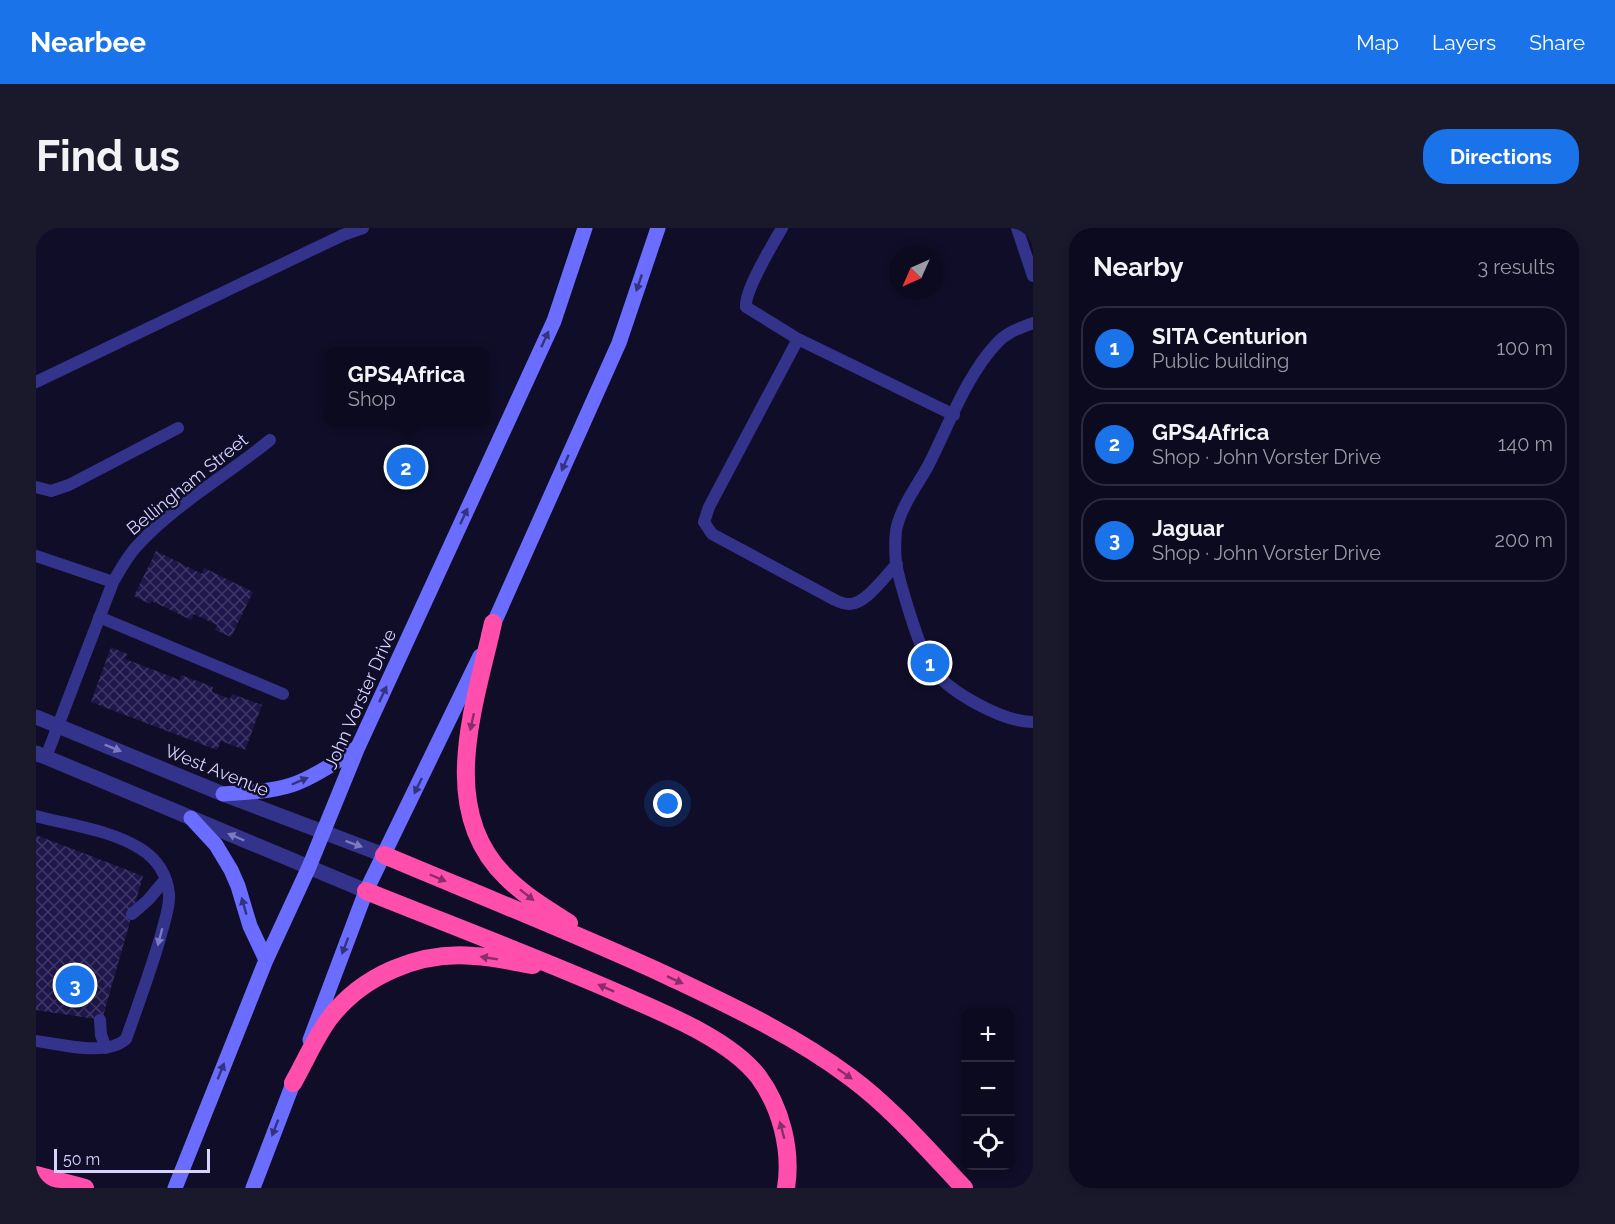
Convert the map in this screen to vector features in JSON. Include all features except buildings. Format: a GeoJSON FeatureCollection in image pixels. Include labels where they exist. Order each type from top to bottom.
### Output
{"type":"FeatureCollection","features":[{"type":"Feature","properties":{"kind":"highway"},"geometry":{"type":"LineString","coordinates":[[493,623],[468,740],[465,779],[469,813],[474,828],[497,868],[523,892],[622,955]]}},
{"type":"Feature","properties":{"kind":"highway"},"geometry":{"type":"LineString","coordinates":[[384,855],[622,955],[746,1012],[793,1039],[851,1078],[891,1113],[964,1188]]}},
{"type":"Feature","properties":{"kind":"highway"},"geometry":{"type":"LineString","coordinates":[[366,891],[567,970],[704,1034],[743,1061],[758,1076],[772,1100],[781,1124],[787,1165],[786,1188]]}},
{"type":"Feature","properties":{"kind":"highway"},"geometry":{"type":"LineString","coordinates":[[293,1083],[329,1019],[353,994],[373,980],[407,963],[433,957],[474,956],[567,970]]}},
{"type":"Feature","properties":{"kind":"highway"},"geometry":{"type":"LineString","coordinates":[[36,1175],[85,1188]]}},
{"type":"Feature","properties":{"kind":"main road","name":"John Vorster Drive"},"geometry":{"type":"LineString","coordinates":[[175,1188],[266,960],[309,867],[358,747],[554,321],[585,228]]}},
{"type":"Feature","properties":{"kind":"main road"},"geometry":{"type":"LineString","coordinates":[[253,1188],[366,891],[473,671],[619,343],[658,228]]}},
{"type":"Feature","properties":{"kind":"main road"},"geometry":{"type":"LineString","coordinates":[[223,794],[271,790],[296,783],[322,771],[358,747]]}},
{"type":"Feature","properties":{"kind":"main road"},"geometry":{"type":"LineString","coordinates":[[191,818],[216,845],[231,870],[250,926],[266,960]]}},
{"type":"Feature","properties":{"kind":"street","name":"West Avenue"},"geometry":{"type":"LineString","coordinates":[[36,717],[223,794],[384,855]]}},
{"type":"Feature","properties":{"kind":"street"},"geometry":{"type":"LineString","coordinates":[[39,755],[366,891]]}},
{"type":"Feature","properties":{"kind":"lane"},"geometry":{"type":"LineString","coordinates":[[36,382],[343,235],[363,228]]}},
{"type":"Feature","properties":{"kind":"lane"},"geometry":{"type":"LineString","coordinates":[[782,228],[761,266],[747,299],[746,307],[798,339],[954,415]]}},
{"type":"Feature","properties":{"kind":"lane"},"geometry":{"type":"LineString","coordinates":[[1017,228],[1033,276]]}},
{"type":"Feature","properties":{"kind":"lane"},"geometry":{"type":"LineString","coordinates":[[1033,323],[1009,333],[999,341],[973,375],[902,512],[896,531],[897,564],[925,657],[939,677],[972,700],[1007,717],[1022,722],[1033,722]]}},
{"type":"Feature","properties":{"kind":"lane"},"geometry":{"type":"LineString","coordinates":[[798,339],[709,507],[704,522],[712,534],[835,600],[848,604],[864,599],[897,564]]}},
{"type":"Feature","properties":{"kind":"lane"},"geometry":{"type":"LineString","coordinates":[[36,487],[51,491],[69,485],[178,429]]}},
{"type":"Feature","properties":{"kind":"lane","name":"Bellingham Street"},"geometry":{"type":"LineString","coordinates":[[39,755],[58,726],[113,582],[136,547],[177,510],[270,440]]}},
{"type":"Feature","properties":{"kind":"lane"},"geometry":{"type":"LineString","coordinates":[[36,556],[113,582]]}},
{"type":"Feature","properties":{"kind":"lane"},"geometry":{"type":"LineString","coordinates":[[99,617],[283,694]]}},
{"type":"Feature","properties":{"kind":"lane"},"geometry":{"type":"LineString","coordinates":[[36,816],[104,834],[140,848],[162,868],[169,895],[168,908],[155,958],[126,1040],[120,1045],[106,1048],[36,1041]]}},
{"type":"Feature","properties":{"kind":"lane"},"geometry":{"type":"LineString","coordinates":[[132,914],[165,880]]}},
{"type":"Feature","properties":{"kind":"lane"},"geometry":{"type":"LineString","coordinates":[[100,1020],[101,1035],[106,1048]]}},
{"type":"Feature","properties":{"kind":"place","name":"GPS4Africa"},"geometry":{"type":"Point","coordinates":[406,467]}},
{"type":"Feature","properties":{"kind":"place","name":"SITA Centurion"},"geometry":{"type":"Point","coordinates":[930,663]}},
{"type":"Feature","properties":{"kind":"place","name":"Jaguar"},"geometry":{"type":"Point","coordinates":[75,985]}}]}
